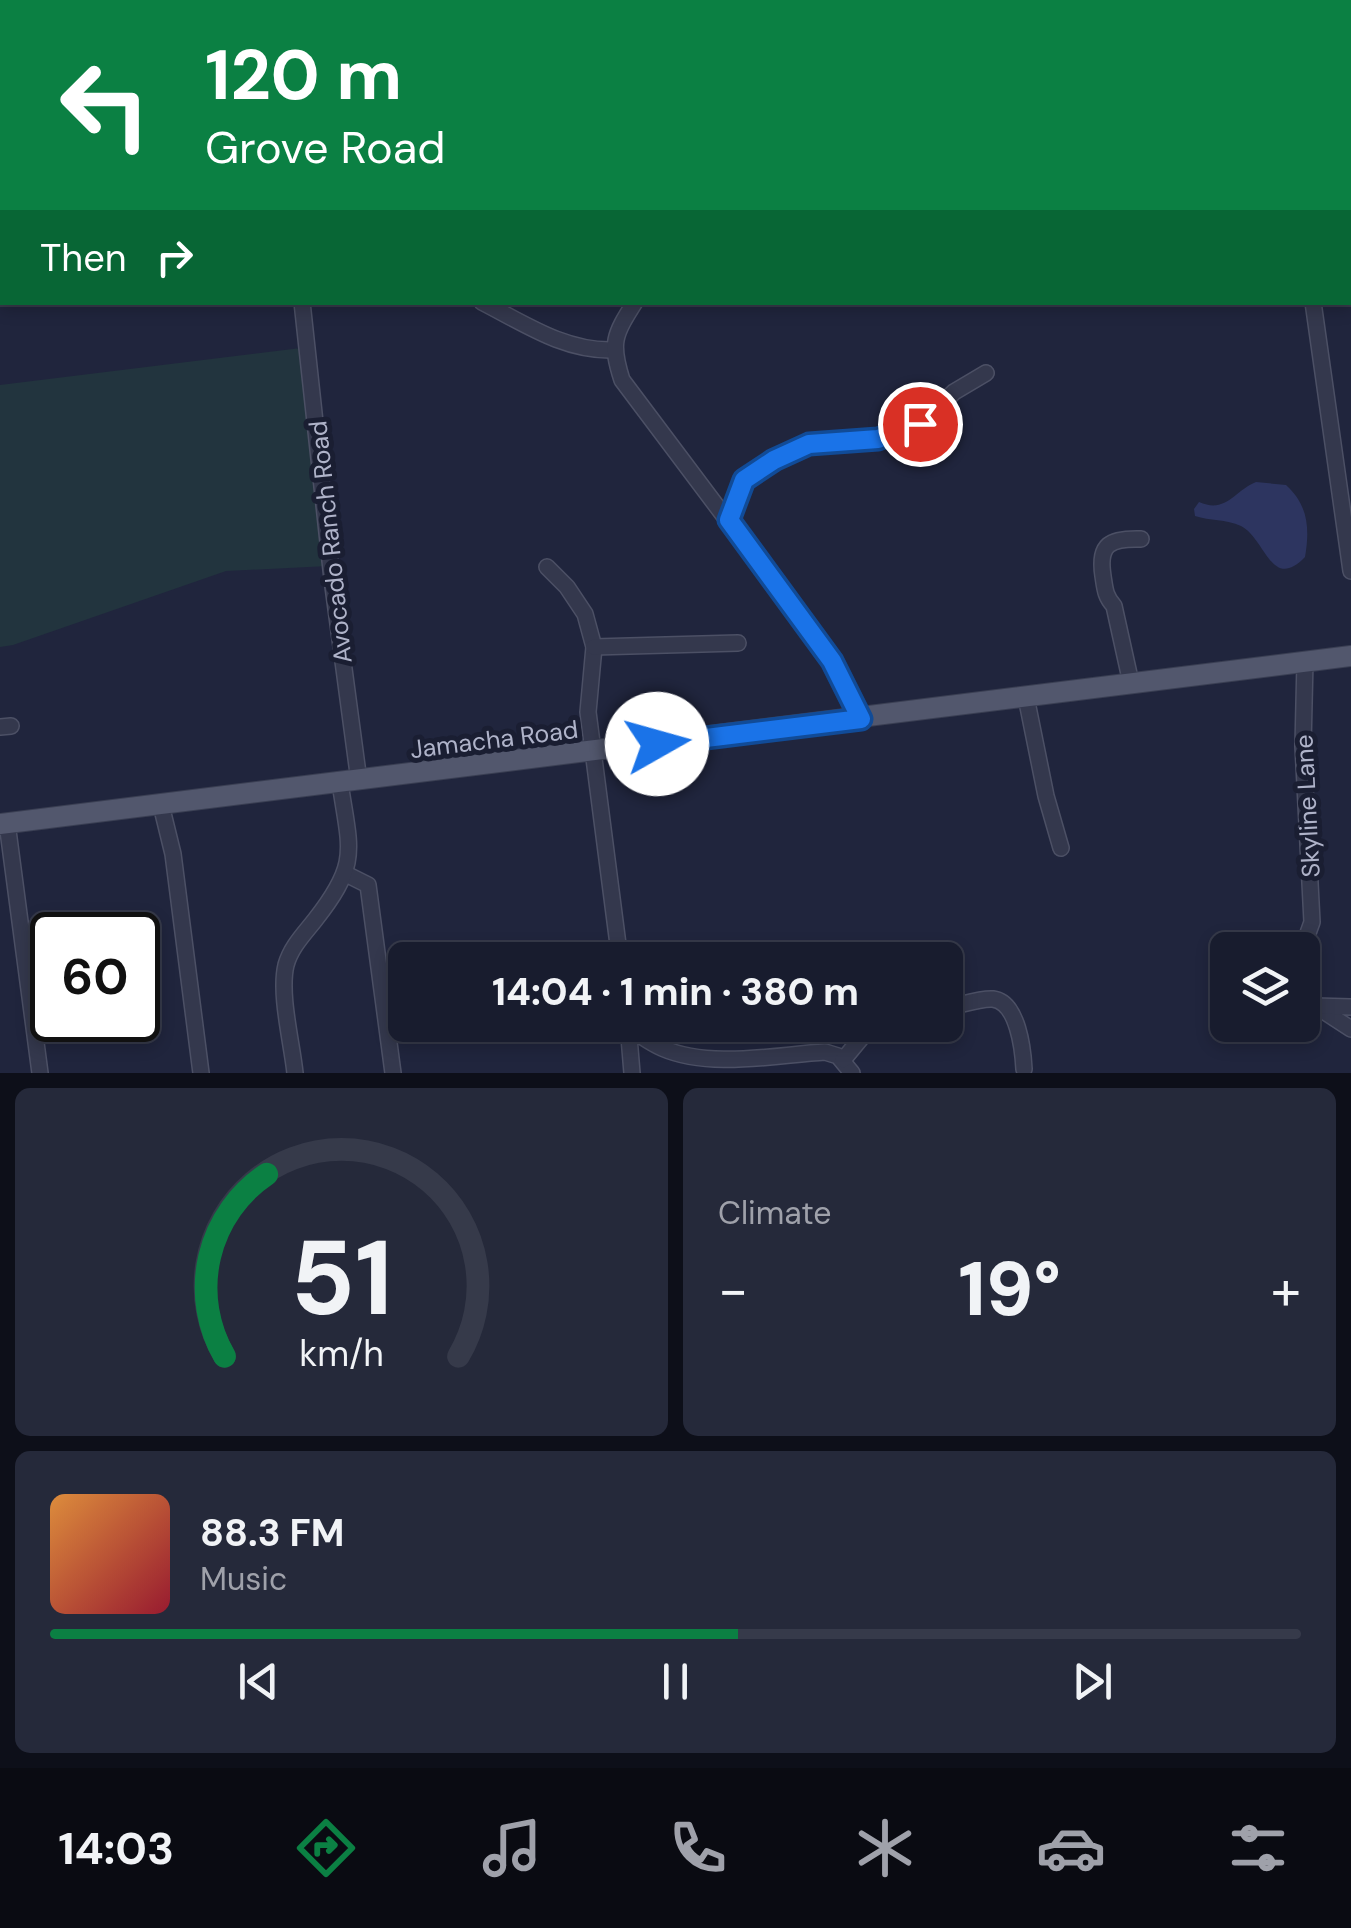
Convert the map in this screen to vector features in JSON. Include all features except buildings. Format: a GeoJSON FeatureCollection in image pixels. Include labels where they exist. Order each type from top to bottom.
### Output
{"type":"FeatureCollection","features":[{"type":"Feature","properties":{"kind":"main road","name":"Jamacha Road"},"geometry":{"type":"LineString","coordinates":[[4,823],[1351,656]]}},
{"type":"Feature","properties":{"kind":"street","name":"Avocado Ranch Road"},"geometry":{"type":"LineString","coordinates":[[303,305],[350,782],[346,874]]}},
{"type":"Feature","properties":{"kind":"street"},"geometry":{"type":"LineString","coordinates":[[488,305],[567,345],[612,350]]}},
{"type":"Feature","properties":{"kind":"street"},"geometry":{"type":"LineString","coordinates":[[633,305],[612,350],[622,380],[832,661],[861,719]]}},
{"type":"Feature","properties":{"kind":"street"},"geometry":{"type":"LineString","coordinates":[[1312,305],[1351,571]]}},
{"type":"Feature","properties":{"kind":"street"},"geometry":{"type":"LineString","coordinates":[[729,520],[744,480],[774,460],[809,444],[878,439],[920,424],[954,392],[986,373]]}},
{"type":"Feature","properties":{"kind":"street"},"geometry":{"type":"LineString","coordinates":[[1332,423],[1351,420]]}},
{"type":"Feature","properties":{"kind":"street"},"geometry":{"type":"LineString","coordinates":[[1130,684],[1114,606],[1106,597],[1100,558],[1116,540],[1140,540]]}},
{"type":"Feature","properties":{"kind":"street"},"geometry":{"type":"LineString","coordinates":[[547,567],[585,614],[594,647],[588,712],[618,942]]}},
{"type":"Feature","properties":{"kind":"street"},"geometry":{"type":"LineString","coordinates":[[594,647],[738,643]]}},
{"type":"Feature","properties":{"kind":"street","name":"Skyline Lane"},"geometry":{"type":"LineString","coordinates":[[1305,661],[1303,746],[1312,922],[1308,932]]}},
{"type":"Feature","properties":{"kind":"street"},"geometry":{"type":"LineString","coordinates":[[1026,696],[1061,848]]}},
{"type":"Feature","properties":{"kind":"street"},"geometry":{"type":"LineString","coordinates":[[161,805],[173,854],[201,1073]]}},
{"type":"Feature","properties":{"kind":"street"},"geometry":{"type":"LineString","coordinates":[[4,823],[40,1073]]}},
{"type":"Feature","properties":{"kind":"street"},"geometry":{"type":"LineString","coordinates":[[296,1073],[286,964],[295,944],[346,874],[368,885],[393,1073]]}},
{"type":"Feature","properties":{"kind":"street"},"geometry":{"type":"LineString","coordinates":[[963,1005],[992,999],[1004,1004],[1023,1046],[1024,1069]]}},
{"type":"Feature","properties":{"kind":"street"},"geometry":{"type":"LineString","coordinates":[[1320,1003],[1351,1006]]}},
{"type":"Feature","properties":{"kind":"street"},"geometry":{"type":"LineString","coordinates":[[1320,1010],[1351,1029]]}},
{"type":"Feature","properties":{"kind":"street"},"geometry":{"type":"LineString","coordinates":[[629,1042],[632,1073]]}},
{"type":"Feature","properties":{"kind":"street"},"geometry":{"type":"LineString","coordinates":[[651,1042],[681,1054],[718,1059],[826,1052],[847,1066],[862,1042]]}},
{"type":"Feature","properties":{"kind":"shaded area"},"geometry":{"type":"Polygon","coordinates":[[[301,348],[328,566],[226,571],[0,647],[0,385],[301,348]]]}},
{"type":"Feature","properties":{"kind":"water"},"geometry":{"type":"Polygon","coordinates":[[[1256,482],[1286,485],[1303,509],[1307,527],[1305,557],[1294,566],[1276,566],[1241,526],[1195,516],[1199,502],[1223,503],[1256,482]]]}},
{"type":"Feature","properties":{"kind":"route"},"geometry":{"type":"LineString","coordinates":[[657,744],[861,719],[832,661],[729,520],[744,480],[774,460],[809,444],[878,439],[920,424]]}}]}
